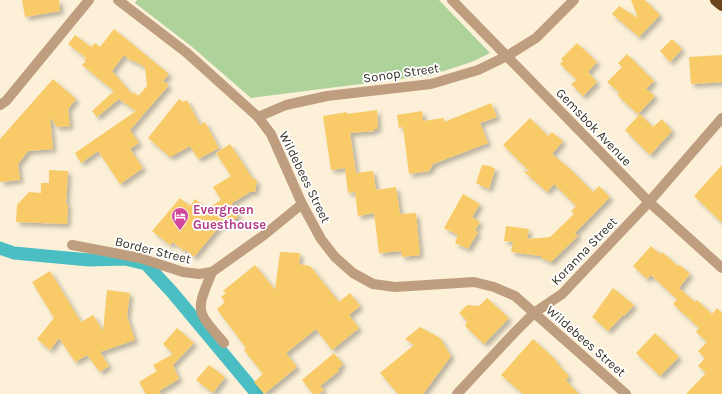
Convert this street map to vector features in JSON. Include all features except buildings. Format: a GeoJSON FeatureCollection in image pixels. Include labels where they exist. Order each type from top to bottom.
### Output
{"type":"FeatureCollection","features":[{"type":"Feature","properties":{"kind":"highway"},"geometry":{"type":"LineString","coordinates":[[716,0],[722,5]]}},
{"type":"Feature","properties":{"kind":"street"},"geometry":{"type":"LineString","coordinates":[[0,105],[6,101],[88,0]]}},
{"type":"Feature","properties":{"kind":"street","name":"Gemsbok Avenue"},"geometry":{"type":"LineString","coordinates":[[452,0],[649,202],[722,268]]}},
{"type":"Feature","properties":{"kind":"street","name":"Sonop Street"},"geometry":{"type":"LineString","coordinates":[[258,118],[286,104],[327,96],[431,84],[478,70],[507,56],[536,38],[574,0]]}},
{"type":"Feature","properties":{"kind":"street","name":"Wildebees Street"},"geometry":{"type":"LineString","coordinates":[[122,1],[187,53],[258,118],[271,134],[302,204],[321,239],[335,257],[353,273],[373,284],[395,287],[474,282],[494,287],[515,296],[626,394]]}},
{"type":"Feature","properties":{"kind":"street","name":"Koranna Street"},"geometry":{"type":"LineString","coordinates":[[457,394],[534,313],[562,294],[649,202],[722,118]]}},
{"type":"Feature","properties":{"kind":"street"},"geometry":{"type":"LineString","coordinates":[[224,342],[200,311],[203,295],[212,272],[264,235],[302,204]]}},
{"type":"Feature","properties":{"kind":"street","name":"Border Street"},"geometry":{"type":"LineString","coordinates":[[72,245],[140,258],[183,272],[199,274],[212,272]]}},
{"type":"Feature","properties":{"kind":"green space"},"geometry":{"type":"Polygon","coordinates":[[[137,0],[439,0],[490,53],[474,61],[432,75],[251,98],[191,46],[135,3],[137,0]]]}},
{"type":"Feature","properties":{"kind":"waterway"},"geometry":{"type":"LineString","coordinates":[[0,248],[14,253],[89,260],[125,259],[146,264],[172,292],[257,394]]}},
{"type":"Feature","properties":{"kind":"place","name":"Evergreen Guesthouse"},"geometry":{"type":"Point","coordinates":[180,231]}}]}
